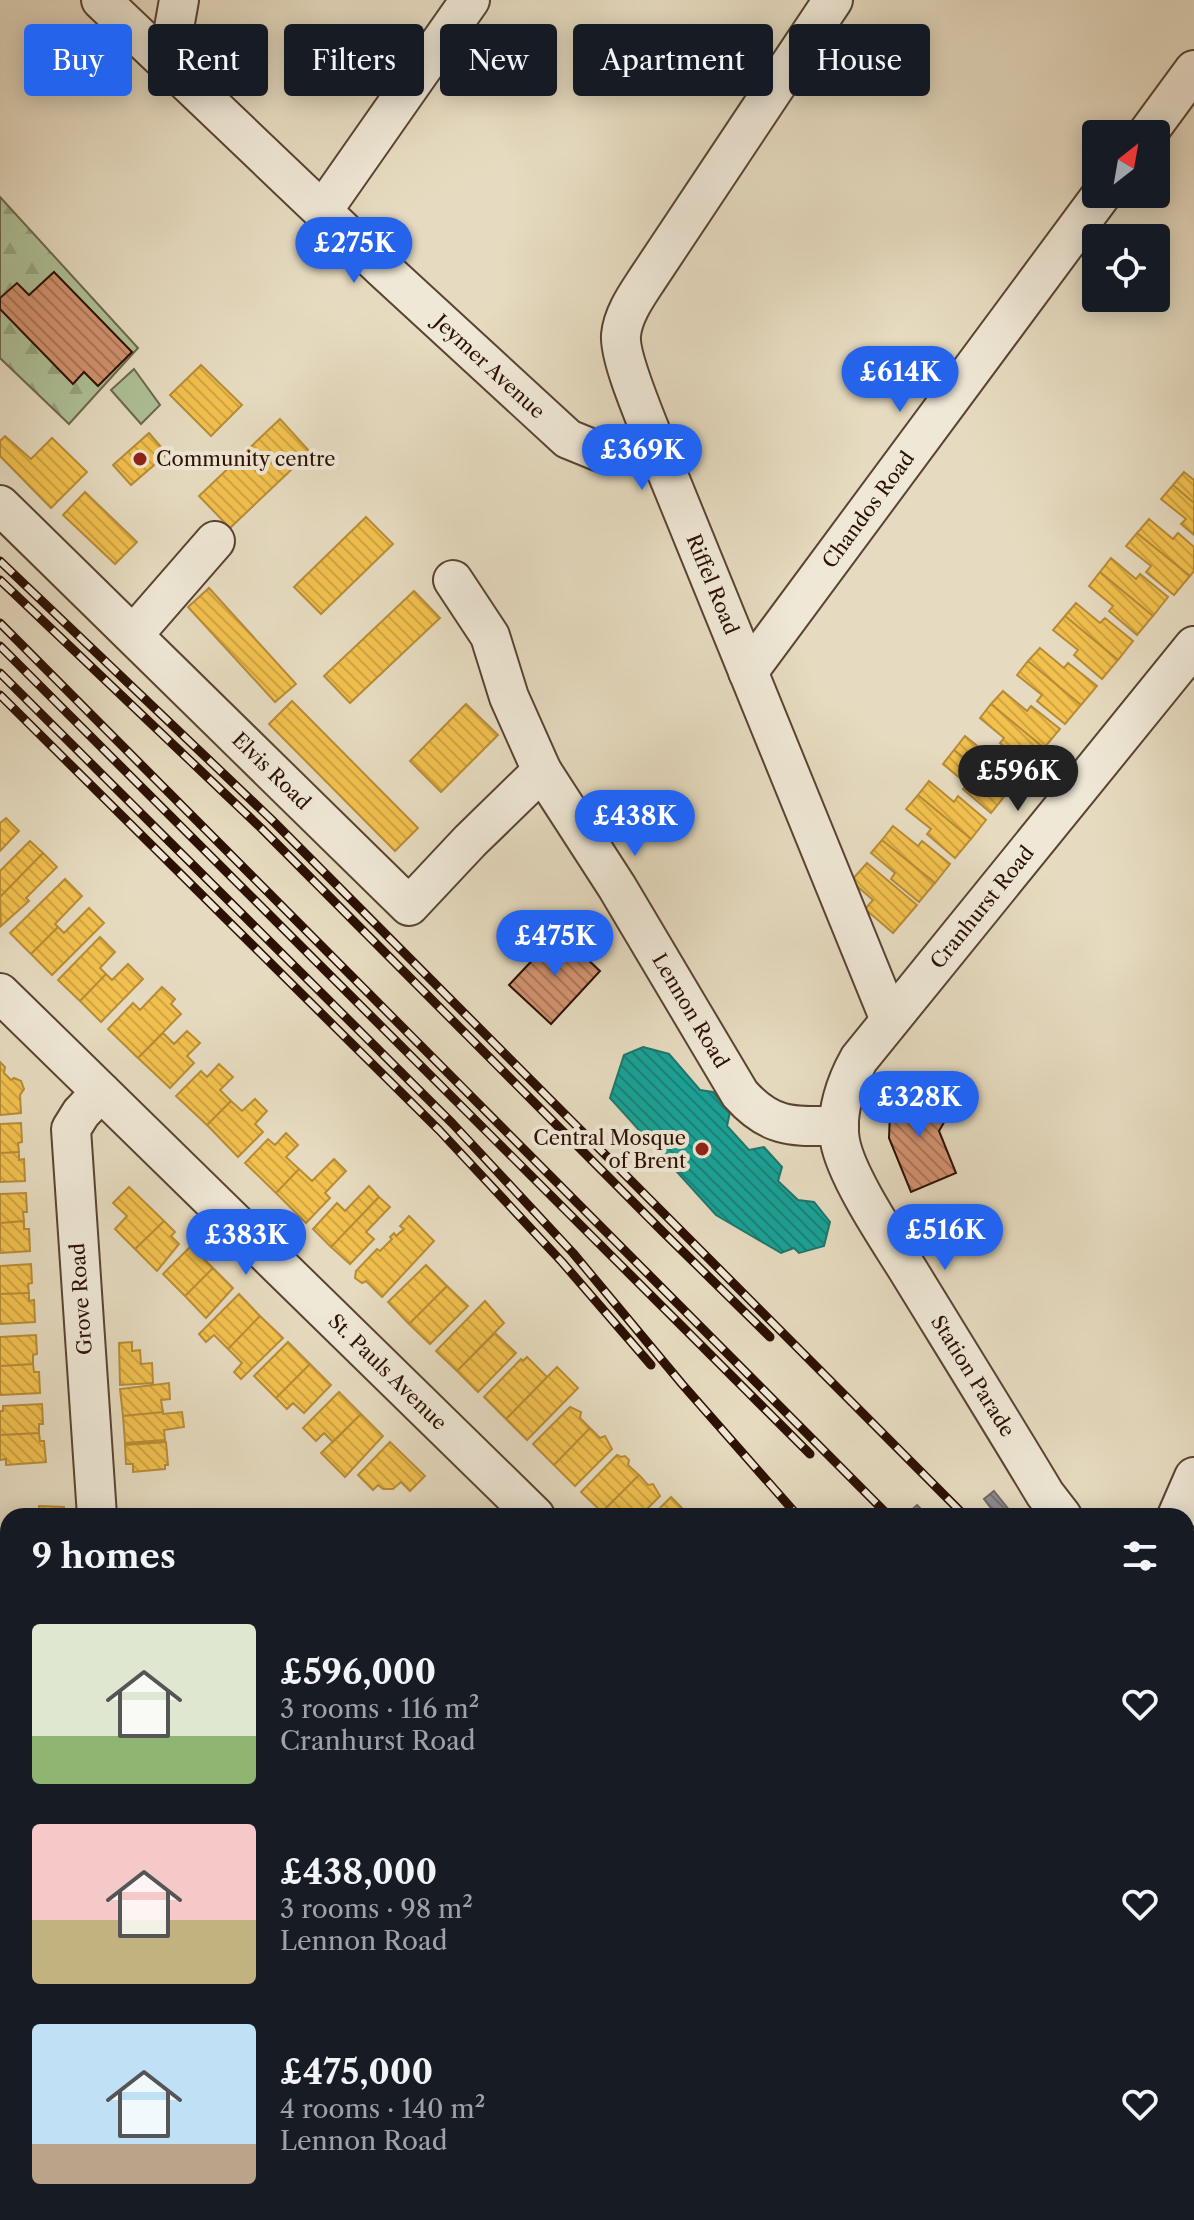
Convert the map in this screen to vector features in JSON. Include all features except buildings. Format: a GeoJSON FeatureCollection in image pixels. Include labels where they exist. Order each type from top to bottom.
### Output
{"type":"FeatureCollection","features":[{"type":"Feature","properties":{"kind":"street","name":"Jeymer Avenue"},"geometry":{"type":"LineString","coordinates":[[101,0],[148,43]]}},
{"type":"Feature","properties":{"kind":"street"},"geometry":{"type":"LineString","coordinates":[[175,24],[179,0]]}},
{"type":"Feature","properties":{"kind":"street"},"geometry":{"type":"LineString","coordinates":[[323,210],[470,0]]}},
{"type":"Feature","properties":{"kind":"street","name":"Riffel Road"},"geometry":{"type":"LineString","coordinates":[[833,0],[630,307],[621,336],[624,357],[655,443],[890,1020]]}},
{"type":"Feature","properties":{"kind":"street"},"geometry":{"type":"LineString","coordinates":[[1157,120],[1194,70]]}},
{"type":"Feature","properties":{"kind":"street","name":"Jeymer Avenue"},"geometry":{"type":"LineString","coordinates":[[201,96],[391,277],[568,439],[600,452],[655,443]]}},
{"type":"Feature","properties":{"kind":"street","name":"Chandos Road"},"geometry":{"type":"LineString","coordinates":[[748,672],[1092,208]]}},
{"type":"Feature","properties":{"kind":"street","name":"Elvis Road"},"geometry":{"type":"LineString","coordinates":[[0,505],[409,906],[542,771]]}},
{"type":"Feature","properties":{"kind":"street"},"geometry":{"type":"LineString","coordinates":[[134,634],[215,541]]}},
{"type":"Feature","properties":{"kind":"street","name":"Lennon Road"},"geometry":{"type":"LineString","coordinates":[[453,580],[490,636],[509,697],[602,893],[740,1094],[756,1112],[775,1122],[793,1126],[839,1126]]}},
{"type":"Feature","properties":{"kind":"street","name":"Cranhurst Road"},"geometry":{"type":"LineString","coordinates":[[890,1020],[1194,646]]}},
{"type":"Feature","properties":{"kind":"street","name":"St. Pauls Avenue"},"geometry":{"type":"LineString","coordinates":[[0,993],[527,1508]]}},
{"type":"Feature","properties":{"kind":"street","name":"Station Parade"},"geometry":{"type":"LineString","coordinates":[[890,1020],[852,1072],[843,1100],[840,1141],[876,1219],[1056,1508]]}},
{"type":"Feature","properties":{"kind":"street","name":"Grove Road"},"geometry":{"type":"LineString","coordinates":[[96,1508],[71,1129],[101,1092]]}},
{"type":"Feature","properties":{"kind":"street"},"geometry":{"type":"LineString","coordinates":[[1180,1508],[1194,1477]]}},
{"type":"Feature","properties":{"kind":"green space"},"geometry":{"type":"Polygon","coordinates":[[[0,197],[138,348],[69,424],[0,358],[0,197]]]}},
{"type":"Feature","properties":{"kind":"green space"},"geometry":{"type":"Polygon","coordinates":[[[134,369],[160,405],[141,424],[111,390],[134,369]]]}},
{"type":"Feature","properties":{"kind":"railway"},"geometry":{"type":"LineString","coordinates":[[0,561],[271,819],[957,1508]]}},
{"type":"Feature","properties":{"kind":"railway"},"geometry":{"type":"LineString","coordinates":[[0,580],[262,829],[770,1337]]}},
{"type":"Feature","properties":{"kind":"railway"},"geometry":{"type":"LineString","coordinates":[[0,623],[881,1508]]}},
{"type":"Feature","properties":{"kind":"railway"},"geometry":{"type":"LineString","coordinates":[[0,646],[810,1454]]}},
{"type":"Feature","properties":{"kind":"railway"},"geometry":{"type":"LineString","coordinates":[[0,673],[452,1123],[573,1253],[791,1508]]}},
{"type":"Feature","properties":{"kind":"railway"},"geometry":{"type":"LineString","coordinates":[[0,695],[439,1130],[562,1262],[651,1365]]}},
{"type":"Feature","properties":{"kind":"place","name":"Community centre"},"geometry":{"type":"Point","coordinates":[140,459]}},
{"type":"Feature","properties":{"kind":"place","name":"Central Mosque of Brent"},"geometry":{"type":"Point","coordinates":[702,1149]}}]}
